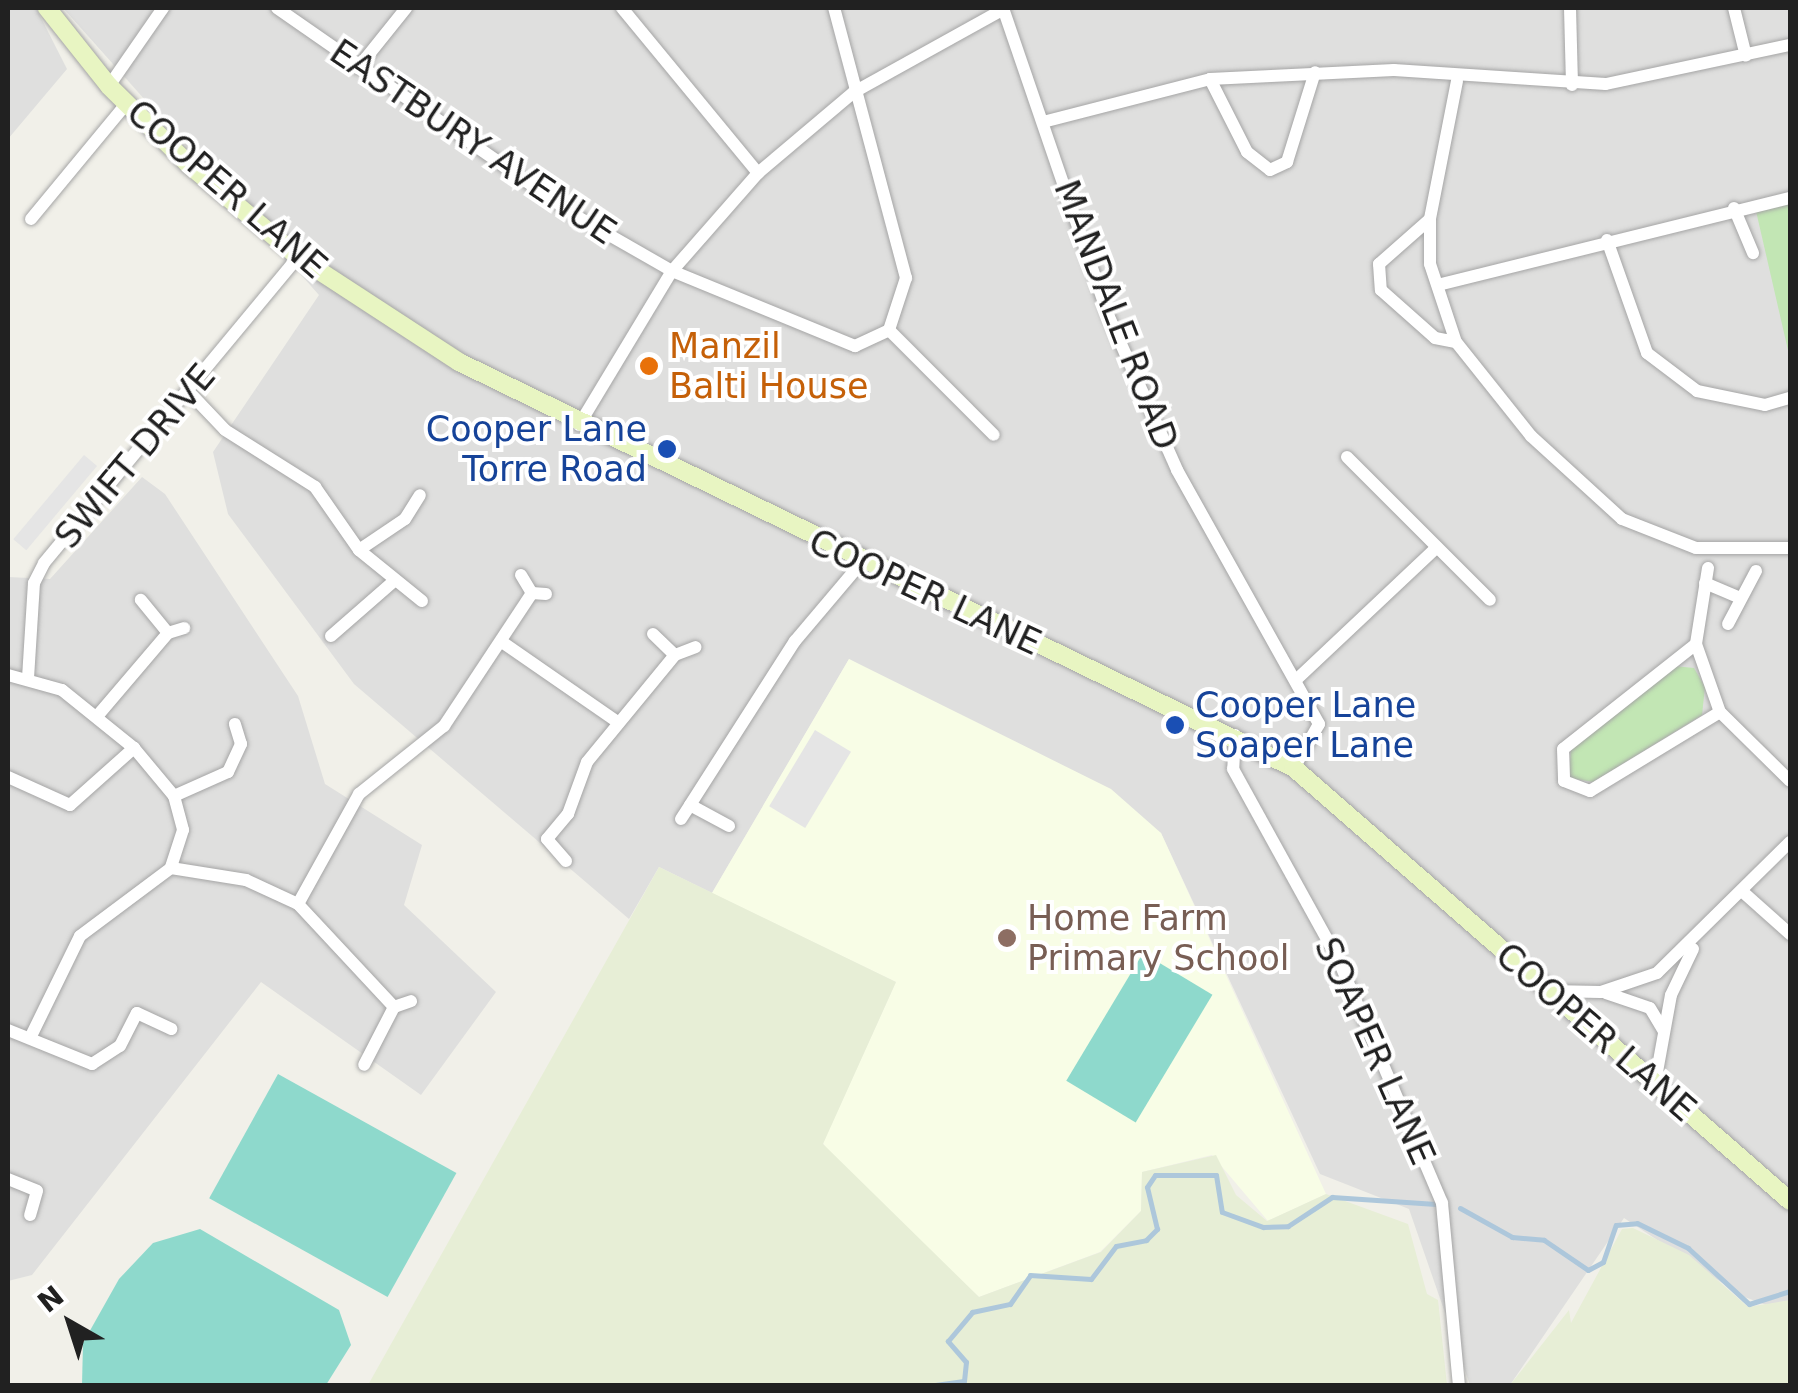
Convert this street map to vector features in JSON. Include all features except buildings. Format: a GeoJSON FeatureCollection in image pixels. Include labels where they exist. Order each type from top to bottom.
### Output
{"type":"FeatureCollection","features":[{"type":"Feature","properties":{"kind":"main road","name":"COOPER LANE"},"geometry":{"type":"LineString","coordinates":[[47,8],[109,86],[298,257],[459,362],[579,426],[861,563],[1235,735],[1294,768],[1790,1200]]}},
{"type":"Feature","properties":{"kind":"street"},"geometry":{"type":"LineString","coordinates":[[109,86],[163,8]]}},
{"type":"Feature","properties":{"kind":"street","name":"EASTBURY AVENUE"},"geometry":{"type":"LineString","coordinates":[[278,8],[478,154],[672,271],[854,346],[889,330]]}},
{"type":"Feature","properties":{"kind":"street"},"geometry":{"type":"LineString","coordinates":[[358,68],[406,8]]}},
{"type":"Feature","properties":{"kind":"street"},"geometry":{"type":"LineString","coordinates":[[622,8],[758,173]]}},
{"type":"Feature","properties":{"kind":"street"},"geometry":{"type":"LineString","coordinates":[[834,8],[906,278],[889,330],[994,435]]}},
{"type":"Feature","properties":{"kind":"street"},"geometry":{"type":"LineString","coordinates":[[579,426],[672,271],[758,173],[854,92],[1004,8]]}},
{"type":"Feature","properties":{"kind":"street","name":"MANDALE ROAD"},"geometry":{"type":"LineString","coordinates":[[1004,8],[1109,317],[1177,470],[1319,724],[1294,768]]}},
{"type":"Feature","properties":{"kind":"street"},"geometry":{"type":"LineString","coordinates":[[1570,8],[1572,85]]}},
{"type":"Feature","properties":{"kind":"street"},"geometry":{"type":"LineString","coordinates":[[1734,8],[1746,56]]}},
{"type":"Feature","properties":{"kind":"street"},"geometry":{"type":"LineString","coordinates":[[1043,122],[1210,79],[1315,72],[1572,85],[1790,46]]}},
{"type":"Feature","properties":{"kind":"street"},"geometry":{"type":"LineString","coordinates":[[1210,79],[1247,152],[1270,170],[1287,162],[1315,72]]}},
{"type":"Feature","properties":{"kind":"street"},"geometry":{"type":"LineString","coordinates":[[1457,81],[1430,219],[1438,286],[1456,342],[1532,436],[1622,519],[1696,548],[1790,548]]}},
{"type":"Feature","properties":{"kind":"street"},"geometry":{"type":"LineString","coordinates":[[31,219],[128,103]]}},
{"type":"Feature","properties":{"kind":"street"},"geometry":{"type":"LineString","coordinates":[[1438,286],[1734,208],[1790,198]]}},
{"type":"Feature","properties":{"kind":"street"},"geometry":{"type":"LineString","coordinates":[[1734,208],[1753,253]]}},
{"type":"Feature","properties":{"kind":"street"},"geometry":{"type":"LineString","coordinates":[[1430,219],[1380,264],[1381,290],[1435,338],[1456,342]]}},
{"type":"Feature","properties":{"kind":"street"},"geometry":{"type":"LineString","coordinates":[[1607,240],[1647,353],[1696,390],[1764,404],[1790,398]]}},
{"type":"Feature","properties":{"kind":"street","name":"SWIFT DRIVE"},"geometry":{"type":"LineString","coordinates":[[28,678],[34,583],[44,563],[190,392],[298,257]]}},
{"type":"Feature","properties":{"kind":"street"},"geometry":{"type":"LineString","coordinates":[[190,392],[225,430],[333,503],[359,550],[422,600]]}},
{"type":"Feature","properties":{"kind":"street"},"geometry":{"type":"LineString","coordinates":[[1347,457],[1490,600]]}},
{"type":"Feature","properties":{"kind":"street"},"geometry":{"type":"LineString","coordinates":[[359,550],[405,519],[420,496]]}},
{"type":"Feature","properties":{"kind":"street"},"geometry":{"type":"LineString","coordinates":[[1297,679],[1437,547]]}},
{"type":"Feature","properties":{"kind":"street"},"geometry":{"type":"LineString","coordinates":[[681,819],[795,641],[861,563]]}},
{"type":"Feature","properties":{"kind":"street"},"geometry":{"type":"LineString","coordinates":[[1708,568],[1696,644],[1720,712],[1790,781]]}},
{"type":"Feature","properties":{"kind":"street"},"geometry":{"type":"LineString","coordinates":[[1728,624],[1756,571]]}},
{"type":"Feature","properties":{"kind":"street"},"geometry":{"type":"LineString","coordinates":[[298,904],[359,794],[444,726],[539,593],[522,575]]}},
{"type":"Feature","properties":{"kind":"street"},"geometry":{"type":"LineString","coordinates":[[331,636],[394,581]]}},
{"type":"Feature","properties":{"kind":"street"},"geometry":{"type":"LineString","coordinates":[[1706,583],[1741,598]]}},
{"type":"Feature","properties":{"kind":"street"},"geometry":{"type":"LineString","coordinates":[[141,600],[168,633]]}},
{"type":"Feature","properties":{"kind":"street"},"geometry":{"type":"LineString","coordinates":[[98,714],[168,633],[184,628]]}},
{"type":"Feature","properties":{"kind":"street"},"geometry":{"type":"LineString","coordinates":[[653,634],[675,656]]}},
{"type":"Feature","properties":{"kind":"street"},"geometry":{"type":"LineString","coordinates":[[502,642],[616,721]]}},
{"type":"Feature","properties":{"kind":"street"},"geometry":{"type":"LineString","coordinates":[[1696,644],[1582,730],[1559,766],[1573,790],[1590,792],[1720,712]]}},
{"type":"Feature","properties":{"kind":"street"},"geometry":{"type":"LineString","coordinates":[[566,862],[547,839],[616,721],[675,656],[696,647]]}},
{"type":"Feature","properties":{"kind":"street"},"geometry":{"type":"LineString","coordinates":[[8,675],[28,678],[98,714],[134,748],[174,796],[183,830],[171,868],[80,936],[32,1034]]}},
{"type":"Feature","properties":{"kind":"street"},"geometry":{"type":"LineString","coordinates":[[174,796],[228,772],[241,744],[236,724]]}},
{"type":"Feature","properties":{"kind":"street","name":"SOAPER LANE"},"geometry":{"type":"LineString","coordinates":[[1235,735],[1234,769],[1338,959],[1442,1203],[1460,1386]]}},
{"type":"Feature","properties":{"kind":"street"},"geometry":{"type":"LineString","coordinates":[[8,778],[70,805],[134,748]]}},
{"type":"Feature","properties":{"kind":"street"},"geometry":{"type":"LineString","coordinates":[[690,805],[728,826]]}},
{"type":"Feature","properties":{"kind":"street"},"geometry":{"type":"LineString","coordinates":[[1549,991],[1601,992],[1638,984],[1696,942],[1790,842]]}},
{"type":"Feature","properties":{"kind":"street"},"geometry":{"type":"LineString","coordinates":[[171,868],[246,880],[298,904],[394,1007]]}},
{"type":"Feature","properties":{"kind":"street"},"geometry":{"type":"LineString","coordinates":[[1744,893],[1790,934]]}},
{"type":"Feature","properties":{"kind":"street"},"geometry":{"type":"LineString","coordinates":[[1655,1083],[1663,1030],[1696,942]]}},
{"type":"Feature","properties":{"kind":"street"},"geometry":{"type":"LineString","coordinates":[[1601,992],[1650,1008],[1663,1030]]}},
{"type":"Feature","properties":{"kind":"street"},"geometry":{"type":"LineString","coordinates":[[364,1065],[394,1007],[411,1001]]}},
{"type":"Feature","properties":{"kind":"street"},"geometry":{"type":"LineString","coordinates":[[8,1030],[32,1034],[92,1064],[120,1046],[137,1013],[172,1030]]}},
{"type":"Feature","properties":{"kind":"street"},"geometry":{"type":"LineString","coordinates":[[8,1179],[38,1190],[30,1215]]}},
{"type":"Feature","properties":{"kind":"shaded area"},"geometry":{"type":"Polygon","coordinates":[[[8,8],[36,8],[67,69],[8,139],[8,8]]]}},
{"type":"Feature","properties":{"kind":"shaded area"},"geometry":{"type":"Polygon","coordinates":[[[63,8],[1790,8],[1790,1314],[1742,1296],[1624,1218],[1510,1385],[1470,1385],[1409,1209],[1320,1174],[1161,833],[849,659],[712,893],[659,867],[629,919],[354,684],[228,514],[213,452],[319,295],[63,8]]]}},
{"type":"Feature","properties":{"kind":"shaded area"},"geometry":{"type":"Polygon","coordinates":[[[84,455],[97,466],[26,550],[13,539],[84,455]]]}},
{"type":"Feature","properties":{"kind":"shaded area"},"geometry":{"type":"Polygon","coordinates":[[[142,477],[165,494],[298,696],[325,784],[422,845],[404,905],[496,992],[421,1095],[261,982],[32,1275],[8,1281],[8,577],[50,579],[142,477]]]}},
{"type":"Feature","properties":{"kind":"shaded area","name":"Home Farm Primary School"},"geometry":{"type":"Polygon","coordinates":[[[849,659],[1111,789],[1161,833],[1326,1194],[1268,1221],[1212,1155],[1142,1172],[1141,1211],[1100,1252],[979,1297],[840,1169],[823,1143],[896,982],[712,893],[849,659]]]}},
{"type":"Feature","properties":{"kind":"shaded area"},"geometry":{"type":"Polygon","coordinates":[[[815,730],[851,752],[805,828],[769,806],[815,730]]]}},
{"type":"Feature","properties":{"kind":"shaded area"},"geometry":{"type":"Polygon","coordinates":[[[659,867],[896,982],[823,1144],[979,1297],[1101,1252],[1141,1211],[1142,1172],[1216,1155],[1236,1195],[1267,1221],[1326,1194],[1408,1224],[1427,1294],[1438,1300],[1447,1385],[368,1385],[659,867]]]}},
{"type":"Feature","properties":{"kind":"shaded area"},"geometry":{"type":"Polygon","coordinates":[[[1143,953],[1212,995],[1136,1122],[1066,1081],[1143,953]]]}},
{"type":"Feature","properties":{"kind":"shaded area"},"geometry":{"type":"Polygon","coordinates":[[[278,1074],[456,1173],[388,1297],[209,1198],[278,1074]]]}},
{"type":"Feature","properties":{"kind":"shaded area"},"geometry":{"type":"Polygon","coordinates":[[[1633,1228],[1689,1255],[1748,1307],[1790,1300],[1790,1385],[1510,1385],[1569,1310],[1571,1323],[1622,1229],[1633,1228]]]}},
{"type":"Feature","properties":{"kind":"shaded area"},"geometry":{"type":"Polygon","coordinates":[[[200,1229],[339,1310],[351,1345],[326,1385],[82,1385],[83,1343],[119,1279],[153,1243],[200,1229]]]}},
{"type":"Feature","properties":{"kind":"green space"},"geometry":{"type":"Polygon","coordinates":[[[1790,203],[1790,359],[1756,211],[1790,203]]]}},
{"type":"Feature","properties":{"kind":"green space"},"geometry":{"type":"Polygon","coordinates":[[[1674,666],[1694,668],[1705,687],[1702,715],[1593,782],[1569,778],[1571,747],[1674,666]]]}},
{"type":"Feature","properties":{"kind":"waterway"},"geometry":{"type":"LineString","coordinates":[[928,1386],[964,1381],[966,1362],[948,1341],[972,1312],[1010,1304],[1030,1275],[1091,1279],[1116,1246],[1146,1240],[1157,1229],[1147,1187],[1155,1175],[1216,1175],[1222,1212],[1263,1227],[1288,1226],[1332,1197],[1436,1204]]}},
{"type":"Feature","properties":{"kind":"waterway"},"geometry":{"type":"LineString","coordinates":[[1460,1208],[1512,1237],[1544,1240],[1588,1270],[1603,1262],[1616,1225],[1637,1223],[1688,1248],[1749,1304],[1790,1291]]}},
{"type":"Feature","properties":{"kind":"place","name":"Manzil Balti House"},"geometry":{"type":"Point","coordinates":[649,366]}},
{"type":"Feature","properties":{"kind":"place","name":"Cooper Lane Torre Road"},"geometry":{"type":"Point","coordinates":[667,449]}},
{"type":"Feature","properties":{"kind":"place","name":"Cooper Lane Soaper Lane"},"geometry":{"type":"Point","coordinates":[1175,725]}},
{"type":"Feature","properties":{"kind":"place","name":"Home Farm Primary School"},"geometry":{"type":"Point","coordinates":[1007,938]}}]}
